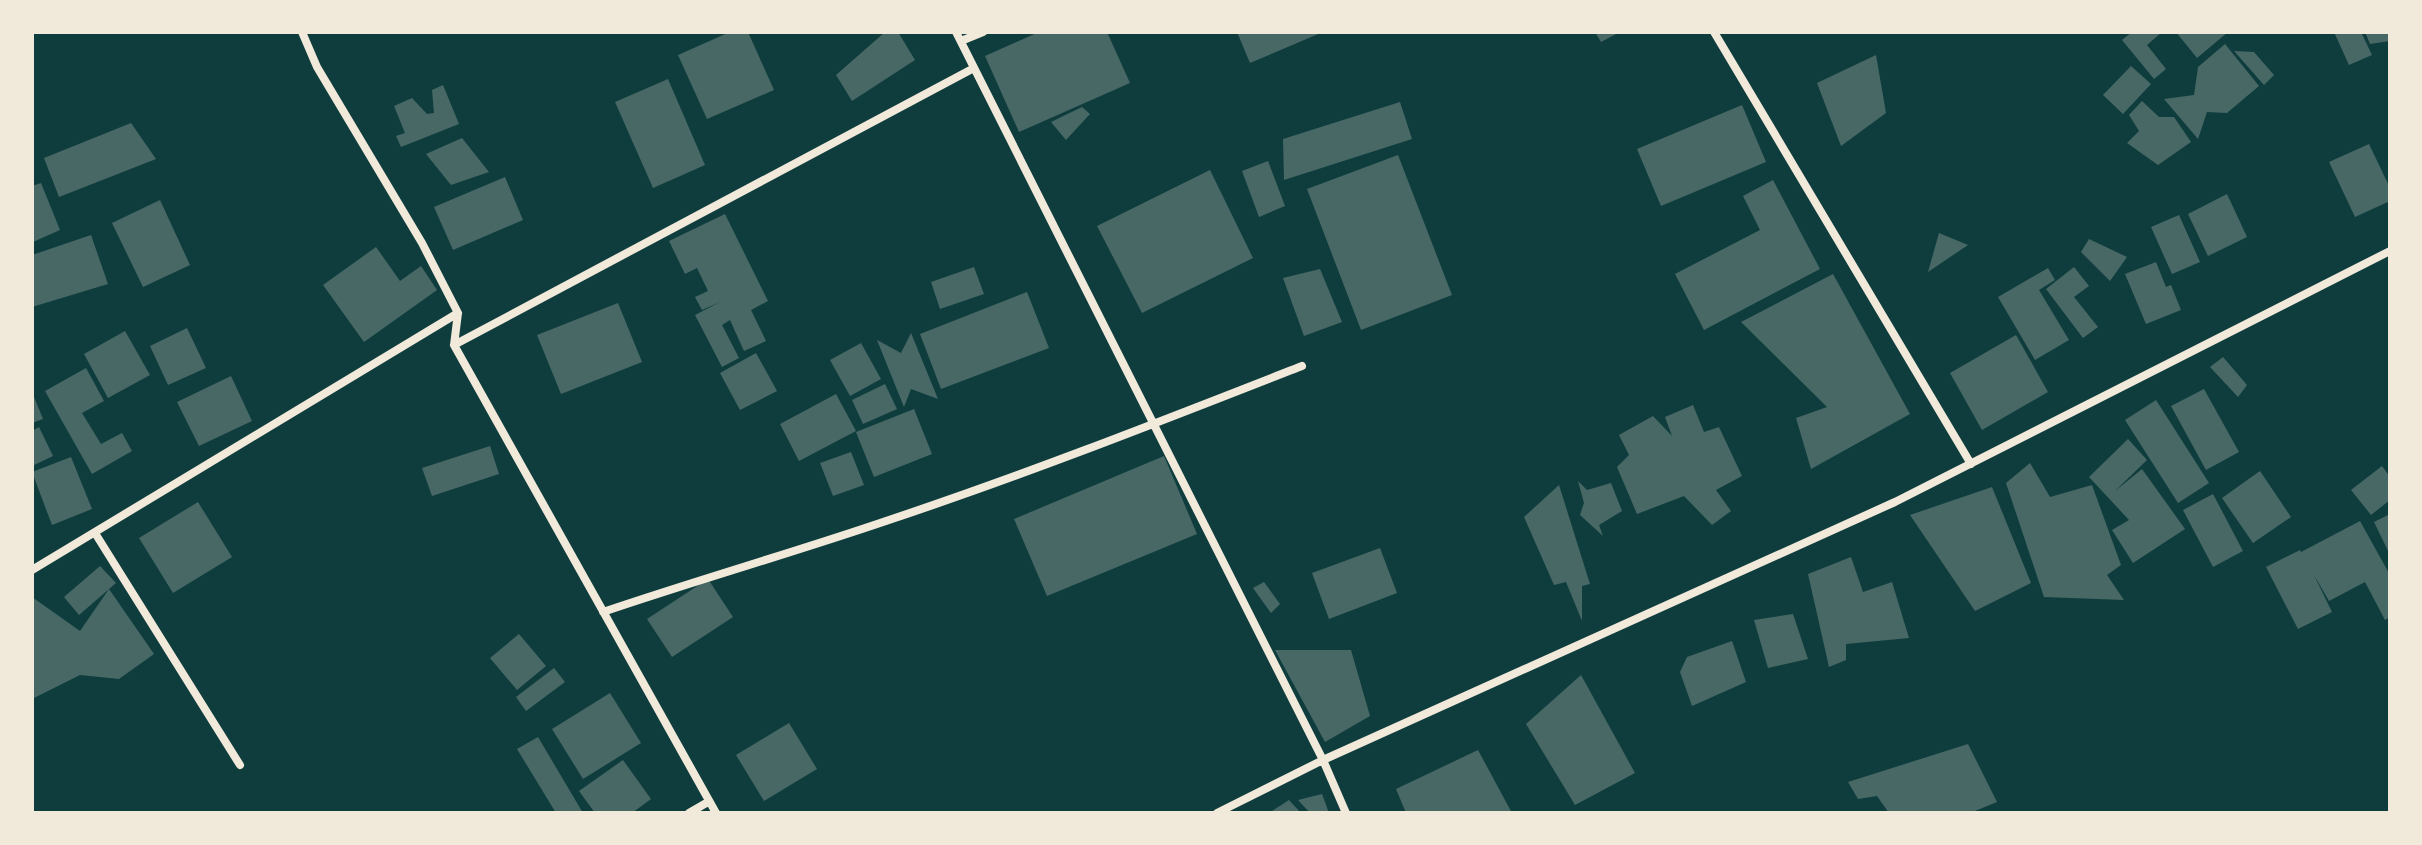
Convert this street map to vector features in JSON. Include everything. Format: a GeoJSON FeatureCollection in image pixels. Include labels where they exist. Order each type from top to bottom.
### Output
{"type":"FeatureCollection","features":[{"type":"Feature","properties":{"kind":"street"},"geometry":{"type":"LineString","coordinates":[[302,32],[317,67],[422,243],[458,313],[454,345],[716,813]]}},
{"type":"Feature","properties":{"kind":"street"},"geometry":{"type":"LineString","coordinates":[[983,32],[958,36],[1323,760],[1346,813]]}},
{"type":"Feature","properties":{"kind":"street"},"geometry":{"type":"LineString","coordinates":[[1714,32],[1971,464]]}},
{"type":"Feature","properties":{"kind":"street"},"geometry":{"type":"LineString","coordinates":[[454,345],[974,68]]}},
{"type":"Feature","properties":{"kind":"street"},"geometry":{"type":"LineString","coordinates":[[1217,813],[1323,760],[1895,502],[2390,251]]}},
{"type":"Feature","properties":{"kind":"street"},"geometry":{"type":"LineString","coordinates":[[32,570],[458,313]]}},
{"type":"Feature","properties":{"kind":"street"},"geometry":{"type":"LineString","coordinates":[[603,612],[885,522],[1037,468],[1302,366]]}},
{"type":"Feature","properties":{"kind":"street"},"geometry":{"type":"LineString","coordinates":[[95,533],[240,765]]}},
{"type":"Feature","properties":{"kind":"street"},"geometry":{"type":"LineString","coordinates":[[689,813],[708,802]]}},
{"type":"Feature","properties":{"kind":"building"},"geometry":{"type":"Polygon","coordinates":[[[730,32],[748,32],[774,90],[707,119],[678,55],[730,32]]]}},
{"type":"Feature","properties":{"kind":"building"},"geometry":{"type":"Polygon","coordinates":[[[885,32],[898,32],[915,60],[852,101],[836,75],[885,32]]]}},
{"type":"Feature","properties":{"kind":"building"},"geometry":{"type":"Polygon","coordinates":[[[1039,32],[1107,32],[1130,83],[1019,132],[985,56],[1039,32]]]}},
{"type":"Feature","properties":{"kind":"building"},"geometry":{"type":"Polygon","coordinates":[[[1237,32],[1323,32],[1250,63],[1237,32]]]}},
{"type":"Feature","properties":{"kind":"building"},"geometry":{"type":"Polygon","coordinates":[[[1595,32],[1620,32],[1601,42],[1595,32]]]}},
{"type":"Feature","properties":{"kind":"building"},"geometry":{"type":"Polygon","coordinates":[[[2132,32],[2162,32],[2147,45],[2166,69],[2154,79],[2122,40],[2132,32]]]}},
{"type":"Feature","properties":{"kind":"building"},"geometry":{"type":"Polygon","coordinates":[[[2176,32],[2228,32],[2197,58],[2176,32]]]}},
{"type":"Feature","properties":{"kind":"building"},"geometry":{"type":"Polygon","coordinates":[[[2334,32],[2361,32],[2372,55],[2349,65],[2334,32]]]}},
{"type":"Feature","properties":{"kind":"building"},"geometry":{"type":"Polygon","coordinates":[[[2365,32],[2390,32],[2390,41],[2370,44],[2365,32]]]}},
{"type":"Feature","properties":{"kind":"building"},"geometry":{"type":"Polygon","coordinates":[[[2225,44],[2259,86],[2227,113],[2207,112],[2198,139],[2164,99],[2194,95],[2198,67],[2225,44]]]}},
{"type":"Feature","properties":{"kind":"building"},"geometry":{"type":"Polygon","coordinates":[[[2234,51],[2254,52],[2274,75],[2264,85],[2234,51]]]}},
{"type":"Feature","properties":{"kind":"building"},"geometry":{"type":"Polygon","coordinates":[[[1876,55],[1886,113],[1841,146],[1817,83],[1876,55]]]}},
{"type":"Feature","properties":{"kind":"building"},"geometry":{"type":"Polygon","coordinates":[[[2131,66],[2151,84],[2123,114],[2103,95],[2131,66]]]}},
{"type":"Feature","properties":{"kind":"building"},"geometry":{"type":"Polygon","coordinates":[[[668,79],[705,165],[653,188],[615,102],[668,79]]]}},
{"type":"Feature","properties":{"kind":"building"},"geometry":{"type":"Polygon","coordinates":[[[443,85],[459,124],[401,147],[396,136],[405,133],[394,106],[412,98],[427,114],[434,113],[432,90],[443,85]]]}},
{"type":"Feature","properties":{"kind":"building"},"geometry":{"type":"Polygon","coordinates":[[[2142,101],[2159,117],[2174,117],[2191,142],[2158,165],[2127,143],[2139,131],[2129,115],[2142,101]]]}},
{"type":"Feature","properties":{"kind":"building"},"geometry":{"type":"Polygon","coordinates":[[[1400,102],[1412,139],[1284,180],[1283,139],[1400,102]]]}},
{"type":"Feature","properties":{"kind":"building"},"geometry":{"type":"Polygon","coordinates":[[[1742,105],[1766,162],[1661,206],[1637,149],[1742,105]]]}},
{"type":"Feature","properties":{"kind":"building"},"geometry":{"type":"Polygon","coordinates":[[[1082,107],[1090,114],[1066,140],[1051,122],[1082,107]]]}},
{"type":"Feature","properties":{"kind":"building"},"geometry":{"type":"Polygon","coordinates":[[[131,123],[156,159],[59,197],[44,158],[131,123]]]}},
{"type":"Feature","properties":{"kind":"building"},"geometry":{"type":"Polygon","coordinates":[[[462,138],[489,172],[451,185],[426,154],[462,138]]]}},
{"type":"Feature","properties":{"kind":"building"},"geometry":{"type":"Polygon","coordinates":[[[2369,144],[2390,188],[2390,201],[2355,217],[2329,162],[2369,144]]]}},
{"type":"Feature","properties":{"kind":"building"},"geometry":{"type":"Polygon","coordinates":[[[1398,155],[1452,295],[1361,330],[1307,189],[1398,155]]]}},
{"type":"Feature","properties":{"kind":"building"},"geometry":{"type":"Polygon","coordinates":[[[1268,161],[1285,206],[1259,217],[1242,171],[1268,161]]]}},
{"type":"Feature","properties":{"kind":"building"},"geometry":{"type":"Polygon","coordinates":[[[1210,170],[1253,258],[1142,313],[1097,226],[1210,170]]]}},
{"type":"Feature","properties":{"kind":"building"},"geometry":{"type":"Polygon","coordinates":[[[505,177],[523,220],[453,250],[434,207],[505,177]]]}},
{"type":"Feature","properties":{"kind":"building"},"geometry":{"type":"Polygon","coordinates":[[[1773,180],[1820,269],[1704,330],[1675,274],[1760,230],[1743,196],[1773,180]]]}},
{"type":"Feature","properties":{"kind":"building"},"geometry":{"type":"Polygon","coordinates":[[[41,183],[60,230],[33,242],[32,186],[41,183]]]}},
{"type":"Feature","properties":{"kind":"building"},"geometry":{"type":"Polygon","coordinates":[[[2227,194],[2247,237],[2208,256],[2188,214],[2227,194]]]}},
{"type":"Feature","properties":{"kind":"building"},"geometry":{"type":"Polygon","coordinates":[[[160,200],[190,265],[143,287],[112,223],[160,200]]]}},
{"type":"Feature","properties":{"kind":"building"},"geometry":{"type":"Polygon","coordinates":[[[725,214],[768,301],[751,310],[766,341],[744,351],[730,320],[722,325],[739,358],[722,367],[695,315],[720,302],[702,310],[695,297],[708,291],[697,268],[685,274],[669,241],[725,214]]]}},
{"type":"Feature","properties":{"kind":"building"},"geometry":{"type":"Polygon","coordinates":[[[2179,215],[2200,262],[2172,274],[2151,227],[2179,215]]]}},
{"type":"Feature","properties":{"kind":"building"},"geometry":{"type":"Polygon","coordinates":[[[1939,233],[1968,245],[1928,272],[1939,233]]]}},
{"type":"Feature","properties":{"kind":"building"},"geometry":{"type":"Polygon","coordinates":[[[91,235],[108,284],[32,307],[32,255],[91,235]]]}},
{"type":"Feature","properties":{"kind":"building"},"geometry":{"type":"Polygon","coordinates":[[[2089,239],[2127,257],[2110,281],[2081,252],[2089,239]]]}},
{"type":"Feature","properties":{"kind":"building"},"geometry":{"type":"Polygon","coordinates":[[[376,247],[400,281],[421,266],[437,290],[364,342],[323,285],[376,247]]]}},
{"type":"Feature","properties":{"kind":"building"},"geometry":{"type":"Polygon","coordinates":[[[2156,262],[2166,287],[2171,285],[2181,310],[2146,324],[2125,274],[2156,262]]]}},
{"type":"Feature","properties":{"kind":"building"},"geometry":{"type":"Polygon","coordinates":[[[974,267],[984,294],[940,309],[931,282],[974,267]]]}},
{"type":"Feature","properties":{"kind":"building"},"geometry":{"type":"Polygon","coordinates":[[[2074,267],[2089,286],[2074,297],[2098,327],[2083,338],[2046,289],[2074,267]]]}},
{"type":"Feature","properties":{"kind":"building"},"geometry":{"type":"Polygon","coordinates":[[[2048,268],[2055,280],[2039,290],[2069,340],[2035,360],[1998,297],[2048,268]]]}},
{"type":"Feature","properties":{"kind":"building"},"geometry":{"type":"Polygon","coordinates":[[[1320,269],[1342,322],[1304,336],[1283,278],[1320,269]]]}},
{"type":"Feature","properties":{"kind":"building"},"geometry":{"type":"Polygon","coordinates":[[[1833,274],[1910,414],[1811,469],[1796,418],[1827,407],[1741,322],[1833,274]]]}},
{"type":"Feature","properties":{"kind":"building"},"geometry":{"type":"Polygon","coordinates":[[[1027,292],[1049,348],[941,389],[920,334],[1027,292]]]}},
{"type":"Feature","properties":{"kind":"building"},"geometry":{"type":"Polygon","coordinates":[[[618,303],[642,362],[561,394],[537,335],[618,303]]]}},
{"type":"Feature","properties":{"kind":"building"},"geometry":{"type":"Polygon","coordinates":[[[187,328],[206,368],[168,385],[150,346],[187,328]]]}},
{"type":"Feature","properties":{"kind":"building"},"geometry":{"type":"Polygon","coordinates":[[[125,331],[150,375],[108,398],[84,354],[125,331]]]}},
{"type":"Feature","properties":{"kind":"building"},"geometry":{"type":"Polygon","coordinates":[[[911,333],[938,399],[911,389],[904,407],[877,340],[901,353],[911,333]]]}},
{"type":"Feature","properties":{"kind":"building"},"geometry":{"type":"Polygon","coordinates":[[[2016,335],[2048,392],[1982,430],[1950,373],[2016,335]]]}},
{"type":"Feature","properties":{"kind":"building"},"geometry":{"type":"Polygon","coordinates":[[[861,343],[881,379],[850,396],[830,360],[861,343]]]}},
{"type":"Feature","properties":{"kind":"building"},"geometry":{"type":"Polygon","coordinates":[[[756,353],[777,391],[740,410],[720,373],[756,353]]]}},
{"type":"Feature","properties":{"kind":"building"},"geometry":{"type":"Polygon","coordinates":[[[2223,357],[2247,385],[2238,397],[2210,367],[2223,357]]]}},
{"type":"Feature","properties":{"kind":"building"},"geometry":{"type":"Polygon","coordinates":[[[86,368],[104,401],[82,413],[101,444],[122,433],[132,451],[92,474],[45,391],[86,368]]]}},
{"type":"Feature","properties":{"kind":"building"},"geometry":{"type":"Polygon","coordinates":[[[231,376],[252,421],[199,446],[177,402],[231,376]]]}},
{"type":"Feature","properties":{"kind":"building"},"geometry":{"type":"Polygon","coordinates":[[[885,384],[897,409],[863,424],[852,400],[885,384]]]}},
{"type":"Feature","properties":{"kind":"building"},"geometry":{"type":"Polygon","coordinates":[[[2204,389],[2239,452],[2206,470],[2171,406],[2204,389]]]}},
{"type":"Feature","properties":{"kind":"building"},"geometry":{"type":"Polygon","coordinates":[[[32,392],[43,419],[32,423],[32,392]]]}},
{"type":"Feature","properties":{"kind":"building"},"geometry":{"type":"Polygon","coordinates":[[[836,394],[856,431],[799,461],[780,424],[836,394]]]}},
{"type":"Feature","properties":{"kind":"building"},"geometry":{"type":"Polygon","coordinates":[[[2156,400],[2209,483],[2178,503],[2125,420],[2156,400]]]}},
{"type":"Feature","properties":{"kind":"building"},"geometry":{"type":"Polygon","coordinates":[[[1693,405],[1704,432],[1719,427],[1742,476],[1716,490],[1731,511],[1712,525],[1684,496],[1637,514],[1617,467],[1629,455],[1619,435],[1653,416],[1672,436],[1665,417],[1693,405]]]}},
{"type":"Feature","properties":{"kind":"building"},"geometry":{"type":"Polygon","coordinates":[[[914,409],[932,454],[874,477],[856,432],[914,409]]]}},
{"type":"Feature","properties":{"kind":"building"},"geometry":{"type":"Polygon","coordinates":[[[39,427],[53,456],[32,466],[32,431],[39,427]]]}},
{"type":"Feature","properties":{"kind":"building"},"geometry":{"type":"Polygon","coordinates":[[[2128,439],[2147,460],[2115,491],[2142,469],[2185,529],[2133,563],[2112,530],[2129,520],[2089,477],[2128,439]]]}},
{"type":"Feature","properties":{"kind":"building"},"geometry":{"type":"Polygon","coordinates":[[[490,446],[499,474],[432,496],[422,468],[490,446]]]}},
{"type":"Feature","properties":{"kind":"building"},"geometry":{"type":"Polygon","coordinates":[[[851,452],[864,485],[833,496],[820,463],[851,452]]]}},
{"type":"Feature","properties":{"kind":"building"},"geometry":{"type":"Polygon","coordinates":[[[1164,456],[1197,534],[1047,596],[1014,519],[1164,456]]]}},
{"type":"Feature","properties":{"kind":"building"},"geometry":{"type":"Polygon","coordinates":[[[71,457],[92,509],[52,525],[32,472],[71,457]]]}},
{"type":"Feature","properties":{"kind":"building"},"geometry":{"type":"Polygon","coordinates":[[[2030,463],[2050,497],[2092,485],[2121,565],[2107,575],[2124,600],[2044,597],[2006,483],[2030,463]]]}},
{"type":"Feature","properties":{"kind":"building"},"geometry":{"type":"Polygon","coordinates":[[[2382,466],[2390,477],[2390,500],[2371,515],[2351,490],[2382,466]]]}},
{"type":"Feature","properties":{"kind":"building"},"geometry":{"type":"Polygon","coordinates":[[[2260,471],[2291,517],[2253,543],[2222,498],[2260,471]]]}},
{"type":"Feature","properties":{"kind":"building"},"geometry":{"type":"Polygon","coordinates":[[[1578,481],[1587,490],[1611,483],[1622,511],[1599,525],[1603,536],[1580,515],[1584,503],[1578,481]]]}},
{"type":"Feature","properties":{"kind":"building"},"geometry":{"type":"Polygon","coordinates":[[[1559,485],[1590,584],[1582,586],[1582,621],[1566,582],[1554,585],[1524,517],[1559,485]]]}},
{"type":"Feature","properties":{"kind":"building"},"geometry":{"type":"Polygon","coordinates":[[[1992,487],[2031,583],[1975,611],[1910,515],[1992,487]]]}},
{"type":"Feature","properties":{"kind":"building"},"geometry":{"type":"Polygon","coordinates":[[[2213,494],[2243,551],[2213,567],[2183,510],[2213,494]]]}},
{"type":"Feature","properties":{"kind":"building"},"geometry":{"type":"Polygon","coordinates":[[[198,502],[232,557],[173,593],[139,538],[198,502]]]}},
{"type":"Feature","properties":{"kind":"building"},"geometry":{"type":"Polygon","coordinates":[[[2390,514],[2390,555],[2374,522],[2390,514]]]}},
{"type":"Feature","properties":{"kind":"building"},"geometry":{"type":"Polygon","coordinates":[[[2360,521],[2390,575],[2390,617],[2385,620],[2365,582],[2329,601],[2314,575],[2332,612],[2298,629],[2266,567],[2360,521]]]}},
{"type":"Feature","properties":{"kind":"building"},"geometry":{"type":"Polygon","coordinates":[[[1380,548],[1397,593],[1329,619],[1312,573],[1380,548]]]}},
{"type":"Feature","properties":{"kind":"building"},"geometry":{"type":"Polygon","coordinates":[[[1851,557],[1863,592],[1892,582],[1909,638],[1846,644],[1846,660],[1829,667],[1808,574],[1851,557]]]}},
{"type":"Feature","properties":{"kind":"building"},"geometry":{"type":"Polygon","coordinates":[[[100,566],[116,583],[79,615],[64,597],[100,566]]]}},
{"type":"Feature","properties":{"kind":"building"},"geometry":{"type":"Polygon","coordinates":[[[708,579],[733,617],[672,657],[647,619],[708,579]]]}},
{"type":"Feature","properties":{"kind":"building"},"geometry":{"type":"Polygon","coordinates":[[[1264,582],[1280,604],[1271,613],[1253,588],[1264,582]]]}},
{"type":"Feature","properties":{"kind":"building"},"geometry":{"type":"Polygon","coordinates":[[[109,589],[154,654],[119,679],[80,675],[32,699],[32,597],[80,631],[109,589]]]}},
{"type":"Feature","properties":{"kind":"building"},"geometry":{"type":"Polygon","coordinates":[[[1793,614],[1808,659],[1768,668],[1754,620],[1793,614]]]}},
{"type":"Feature","properties":{"kind":"building"},"geometry":{"type":"Polygon","coordinates":[[[519,634],[546,666],[517,690],[490,658],[519,634]]]}},
{"type":"Feature","properties":{"kind":"building"},"geometry":{"type":"Polygon","coordinates":[[[1732,641],[1746,682],[1692,706],[1680,672],[1687,657],[1732,641]]]}},
{"type":"Feature","properties":{"kind":"building"},"geometry":{"type":"Polygon","coordinates":[[[1275,650],[1351,650],[1370,716],[1325,742],[1275,650]]]}},
{"type":"Feature","properties":{"kind":"building"},"geometry":{"type":"Polygon","coordinates":[[[554,668],[565,682],[526,711],[516,697],[554,668]]]}},
{"type":"Feature","properties":{"kind":"building"},"geometry":{"type":"Polygon","coordinates":[[[1581,675],[1635,773],[1575,805],[1526,724],[1581,675]]]}},
{"type":"Feature","properties":{"kind":"building"},"geometry":{"type":"Polygon","coordinates":[[[610,693],[641,743],[583,779],[552,729],[610,693]]]}},
{"type":"Feature","properties":{"kind":"building"},"geometry":{"type":"Polygon","coordinates":[[[789,723],[817,769],[764,801],[736,755],[789,723]]]}},
{"type":"Feature","properties":{"kind":"building"},"geometry":{"type":"Polygon","coordinates":[[[538,737],[583,813],[556,813],[517,749],[538,737]]]}},
{"type":"Feature","properties":{"kind":"building"},"geometry":{"type":"Polygon","coordinates":[[[1968,744],[1997,802],[1970,813],[1889,813],[1877,796],[1858,799],[1848,782],[1968,744]]]}},
{"type":"Feature","properties":{"kind":"building"},"geometry":{"type":"Polygon","coordinates":[[[1478,750],[1512,813],[1406,813],[1396,789],[1478,750]]]}},
{"type":"Feature","properties":{"kind":"building"},"geometry":{"type":"Polygon","coordinates":[[[623,760],[651,799],[632,813],[595,813],[579,791],[623,760]]]}},
{"type":"Feature","properties":{"kind":"building"},"geometry":{"type":"Polygon","coordinates":[[[1322,794],[1329,813],[1310,813],[1298,800],[1322,794]]]}},
{"type":"Feature","properties":{"kind":"building"},"geometry":{"type":"Polygon","coordinates":[[[1289,800],[1301,813],[1269,813],[1289,800]]]}}]}
